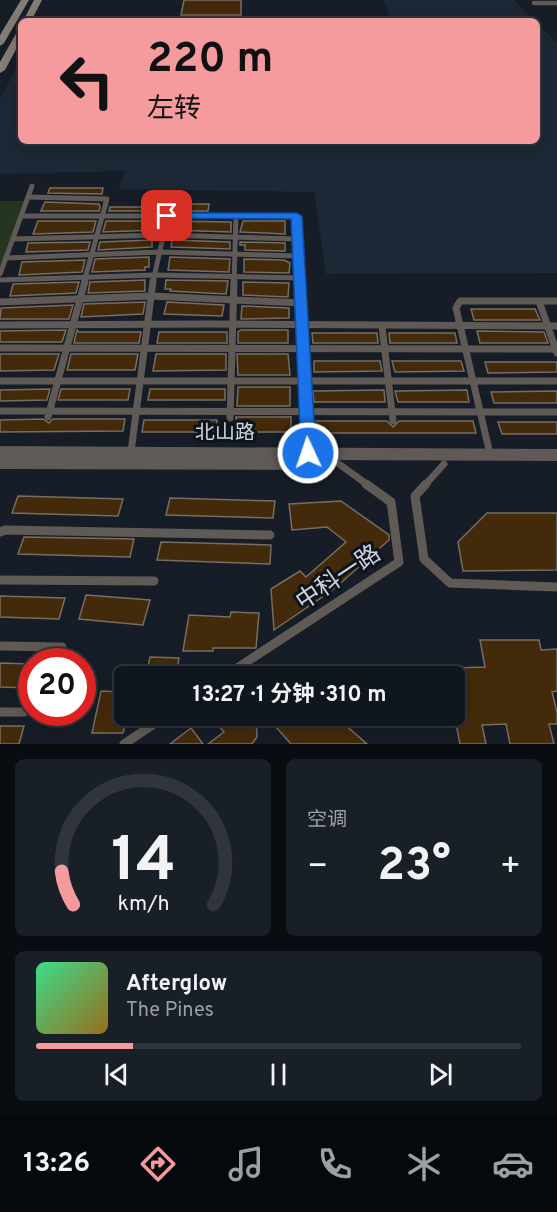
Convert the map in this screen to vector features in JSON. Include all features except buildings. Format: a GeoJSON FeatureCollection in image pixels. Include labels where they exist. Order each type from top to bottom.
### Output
{"type":"FeatureCollection","features":[{"type":"Feature","properties":{"kind":"main road"},"geometry":{"type":"LineString","coordinates":[[0,43],[25,0]]}},
{"type":"Feature","properties":{"kind":"main road"},"geometry":{"type":"LineString","coordinates":[[29,18],[38,0]]}},
{"type":"Feature","properties":{"kind":"main road"},"geometry":{"type":"LineString","coordinates":[[0,70],[18,37]]}},
{"type":"Feature","properties":{"kind":"street","name":"北山路"},"geometry":{"type":"LineString","coordinates":[[0,452],[557,454]]}},
{"type":"Feature","properties":{"kind":"street","name":"北山路"},"geometry":{"type":"LineString","coordinates":[[0,463],[557,464]]}},
{"type":"Feature","properties":{"kind":"lane"},"geometry":{"type":"LineString","coordinates":[[535,4],[557,5]]}},
{"type":"Feature","properties":{"kind":"lane"},"geometry":{"type":"LineString","coordinates":[[0,274],[32,186]]}},
{"type":"Feature","properties":{"kind":"lane"},"geometry":{"type":"LineString","coordinates":[[28,197],[106,199],[49,414]]}},
{"type":"Feature","properties":{"kind":"lane"},"geometry":{"type":"LineString","coordinates":[[131,452],[151,296],[170,204]]}},
{"type":"Feature","properties":{"kind":"lane"},"geometry":{"type":"LineString","coordinates":[[21,216],[297,216],[308,453]]}},
{"type":"Feature","properties":{"kind":"lane"},"geometry":{"type":"LineString","coordinates":[[230,414],[236,216]]}},
{"type":"Feature","properties":{"kind":"lane"},"geometry":{"type":"LineString","coordinates":[[13,239],[163,235],[298,239]]}},
{"type":"Feature","properties":{"kind":"lane"},"geometry":{"type":"LineString","coordinates":[[6,258],[159,252],[299,256]]}},
{"type":"Feature","properties":{"kind":"lane"},"geometry":{"type":"LineString","coordinates":[[0,280],[155,275],[300,278]]}},
{"type":"Feature","properties":{"kind":"lane"},"geometry":{"type":"LineString","coordinates":[[0,302],[151,296],[301,303]]}},
{"type":"Feature","properties":{"kind":"lane"},"geometry":{"type":"LineString","coordinates":[[490,454],[456,308],[460,301],[557,302]]}},
{"type":"Feature","properties":{"kind":"lane"},"geometry":{"type":"LineString","coordinates":[[0,348],[556,351],[539,301]]}},
{"type":"Feature","properties":{"kind":"lane"},"geometry":{"type":"LineString","coordinates":[[0,325],[148,321],[302,326],[557,326]]}},
{"type":"Feature","properties":{"kind":"lane"},"geometry":{"type":"LineString","coordinates":[[382,326],[393,421]]}},
{"type":"Feature","properties":{"kind":"lane"},"geometry":{"type":"LineString","coordinates":[[0,381],[557,381]]}},
{"type":"Feature","properties":{"kind":"lane"},"geometry":{"type":"LineString","coordinates":[[0,411],[49,414],[136,411],[230,414],[306,411],[557,412]]}},
{"type":"Feature","properties":{"kind":"lane","name":"中科一路"},"geometry":{"type":"LineString","coordinates":[[240,666],[399,562],[391,502],[339,464]]}},
{"type":"Feature","properties":{"kind":"lane"},"geometry":{"type":"LineString","coordinates":[[444,464],[415,496],[424,559],[450,583],[557,587]]}},
{"type":"Feature","properties":{"kind":"lane"},"geometry":{"type":"LineString","coordinates":[[0,532],[5,530],[270,535]]}},
{"type":"Feature","properties":{"kind":"lane"},"geometry":{"type":"LineString","coordinates":[[0,580],[154,581]]}},
{"type":"Feature","properties":{"kind":"lane"},"geometry":{"type":"LineString","coordinates":[[0,646],[63,648]]}},
{"type":"Feature","properties":{"kind":"lane"},"geometry":{"type":"LineString","coordinates":[[0,712],[18,712]]}},
{"type":"Feature","properties":{"kind":"lane"},"geometry":{"type":"LineString","coordinates":[[124,744],[151,726]]}},
{"type":"Feature","properties":{"kind":"shaded area"},"geometry":{"type":"Polygon","coordinates":[[[384,0],[514,0],[531,18],[389,18],[384,0]]]}},
{"type":"Feature","properties":{"kind":"shaded area"},"geometry":{"type":"Polygon","coordinates":[[[540,27],[557,42],[557,273],[326,274],[314,192],[119,189],[125,171],[0,174],[0,99],[17,66],[18,144],[540,144],[540,27]]]}},
{"type":"Feature","properties":{"kind":"green space"},"geometry":{"type":"Polygon","coordinates":[[[0,201],[26,201],[0,269],[0,201]]]}},
{"type":"Feature","properties":{"kind":"route"},"geometry":{"type":"LineString","coordinates":[[167,216],[297,216],[308,453]]}}]}
